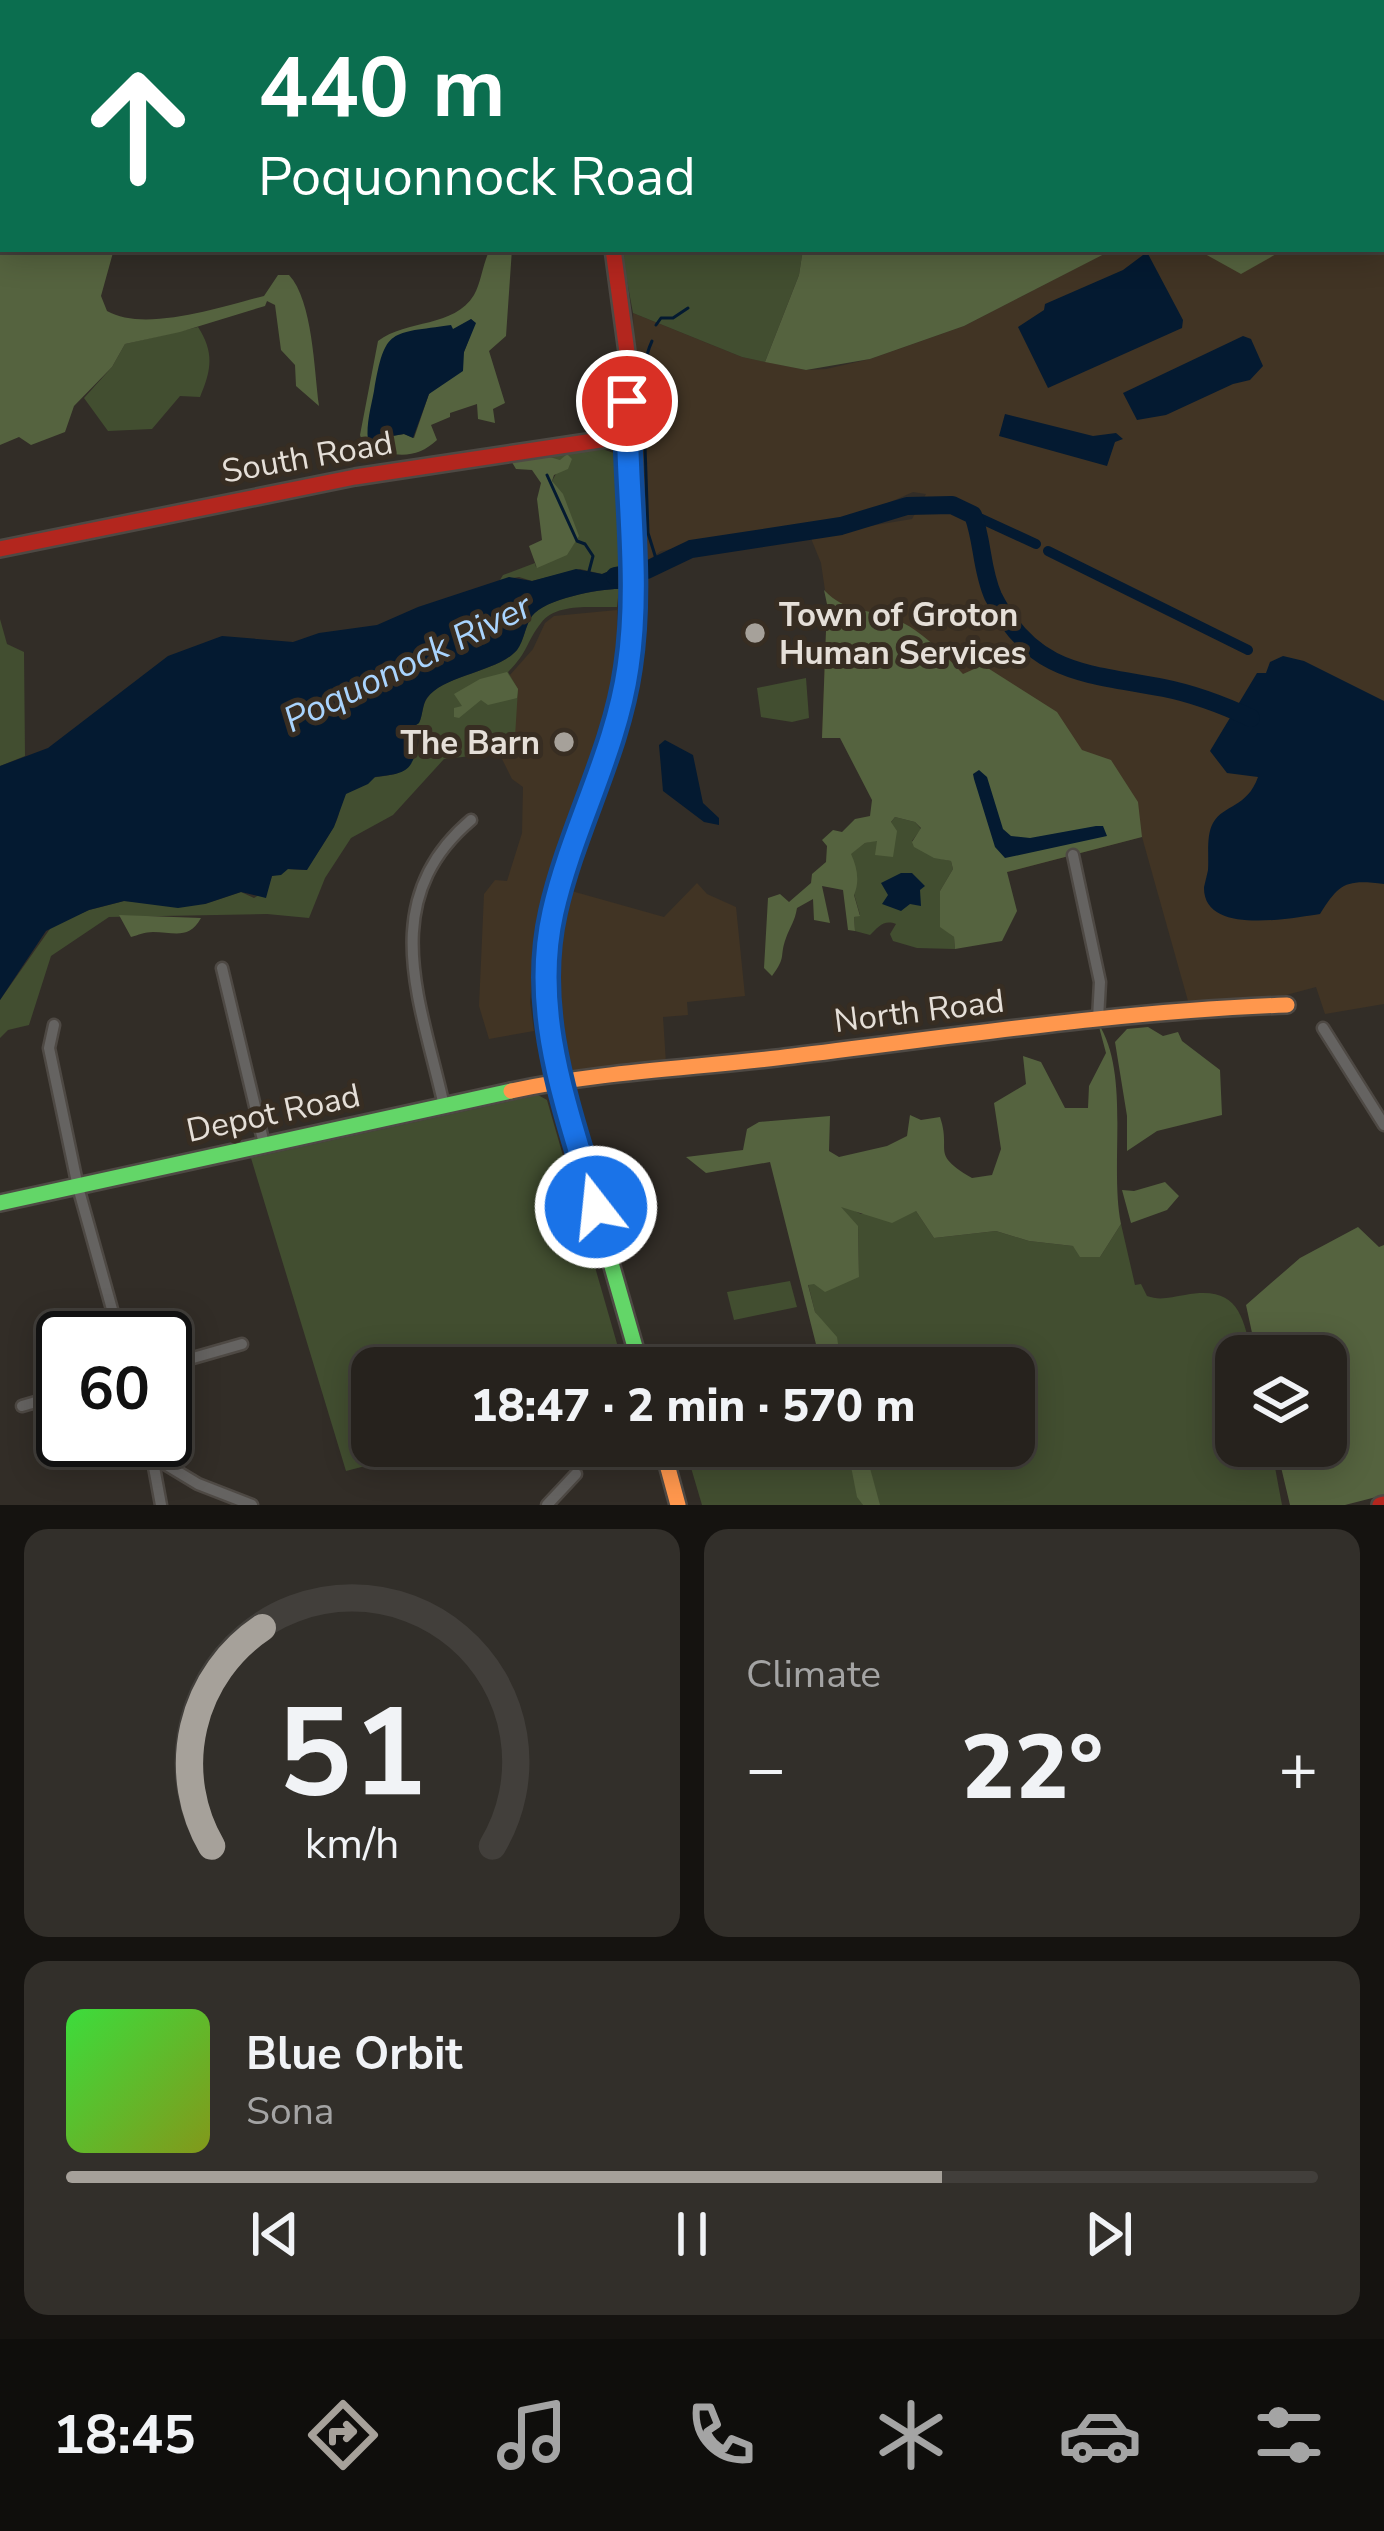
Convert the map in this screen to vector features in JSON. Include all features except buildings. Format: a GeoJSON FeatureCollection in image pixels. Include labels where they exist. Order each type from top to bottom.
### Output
{"type":"FeatureCollection","features":[{"type":"Feature","properties":{"kind":"main road"},"geometry":{"type":"LineString","coordinates":[[613,252],[626,329],[629,657],[621,703],[549,933],[546,1005],[559,1081],[635,1347]]}},
{"type":"Feature","properties":{"kind":"main road","name":"South Road"},"geometry":{"type":"LineString","coordinates":[[0,549],[371,474],[627,436]]}},
{"type":"Feature","properties":{"kind":"main road","name":"North Road"},"geometry":{"type":"LineString","coordinates":[[559,1081],[613,1071],[697,1068],[1199,1007],[1287,1005]]}},
{"type":"Feature","properties":{"kind":"main road","name":"Depot Road"},"geometry":{"type":"LineString","coordinates":[[0,1203],[559,1081]]}},
{"type":"Feature","properties":{"kind":"main road"},"geometry":{"type":"LineString","coordinates":[[668,1467],[678,1505]]}},
{"type":"Feature","properties":{"kind":"street"},"geometry":{"type":"LineString","coordinates":[[444,1106],[412,959],[411,932],[435,858],[471,820]]}},
{"type":"Feature","properties":{"kind":"street"},"geometry":{"type":"LineString","coordinates":[[1073,855],[1100,982],[1098,1019]]}},
{"type":"Feature","properties":{"kind":"street"},"geometry":{"type":"LineString","coordinates":[[222,968],[264,1144]]}},
{"type":"Feature","properties":{"kind":"street"},"geometry":{"type":"LineString","coordinates":[[55,1024],[49,1048],[78,1187],[112,1311]]}},
{"type":"Feature","properties":{"kind":"street"},"geometry":{"type":"LineString","coordinates":[[1323,1028],[1384,1125]]}},
{"type":"Feature","properties":{"kind":"street"},"geometry":{"type":"LineString","coordinates":[[192,1358],[242,1344]]}},
{"type":"Feature","properties":{"kind":"street"},"geometry":{"type":"LineString","coordinates":[[22,1406],[36,1402]]}},
{"type":"Feature","properties":{"kind":"street"},"geometry":{"type":"LineString","coordinates":[[156,1467],[161,1505]]}},
{"type":"Feature","properties":{"kind":"street"},"geometry":{"type":"LineString","coordinates":[[171,1467],[218,1494],[252,1505]]}},
{"type":"Feature","properties":{"kind":"street"},"geometry":{"type":"LineString","coordinates":[[547,1505],[576,1474]]}},
{"type":"Feature","properties":{"kind":"street"},"geometry":{"type":"LineString","coordinates":[[207,1504],[218,1494]]}},
{"type":"Feature","properties":{"kind":"shaded area"},"geometry":{"type":"Polygon","coordinates":[[[1107,252],[1384,252],[1384,1004],[1325,1014],[1316,987],[1286,995],[1188,1001],[1142,837],[988,877],[912,737],[822,738],[827,604],[821,563],[810,536],[912,519],[926,494],[913,492],[863,514],[661,551],[641,565],[633,313],[742,357],[806,370],[870,359],[964,326],[1107,252]]]}},
{"type":"Feature","properties":{"kind":"shaded area"},"geometry":{"type":"Polygon","coordinates":[[[617,610],[617,660],[610,703],[537,925],[530,1002],[534,1031],[489,1039],[479,1006],[484,894],[495,880],[507,881],[522,833],[523,787],[512,779],[499,753],[515,737],[510,675],[554,616],[617,610]]]}},
{"type":"Feature","properties":{"kind":"shaded area"},"geometry":{"type":"Polygon","coordinates":[[[697,883],[707,894],[736,907],[745,996],[687,1002],[688,1015],[663,1017],[666,1063],[571,1072],[559,1027],[557,972],[568,890],[664,917],[697,883]]]}},
{"type":"Feature","properties":{"kind":"green space"},"geometry":{"type":"Polygon","coordinates":[[[0,252],[113,252],[101,296],[107,311],[123,317],[163,319],[228,306],[264,296],[278,275],[289,275],[297,287],[308,318],[319,406],[296,386],[295,365],[281,350],[275,305],[267,301],[265,306],[180,332],[125,344],[112,367],[74,406],[65,432],[31,445],[19,437],[0,445],[0,252]]]}},
{"type":"Feature","properties":{"kind":"green space"},"geometry":{"type":"Polygon","coordinates":[[[489,252],[512,252],[506,336],[489,351],[505,403],[493,409],[495,423],[478,419],[477,404],[431,425],[437,440],[426,448],[408,454],[387,453],[369,462],[360,435],[378,341],[455,313],[476,290],[489,252]],[[471,319],[369,440],[404,434],[414,438],[429,394],[464,352],[475,323],[471,319]]]}},
{"type":"Feature","properties":{"kind":"green space"},"geometry":{"type":"Polygon","coordinates":[[[622,252],[803,252],[799,275],[765,362],[633,313],[622,252]]]}},
{"type":"Feature","properties":{"kind":"green space"},"geometry":{"type":"Polygon","coordinates":[[[803,252],[1108,252],[964,326],[870,359],[806,370],[765,362],[799,275],[803,252]]]}},
{"type":"Feature","properties":{"kind":"green space"},"geometry":{"type":"Polygon","coordinates":[[[1201,252],[1280,252],[1241,274],[1201,252]]]}},
{"type":"Feature","properties":{"kind":"green space"},"geometry":{"type":"Polygon","coordinates":[[[198,327],[210,361],[200,397],[180,396],[152,429],[108,431],[84,398],[125,344],[198,327]]]}},
{"type":"Feature","properties":{"kind":"green space"},"geometry":{"type":"Polygon","coordinates":[[[602,449],[617,454],[621,473],[619,567],[602,574],[580,569],[532,581],[500,580],[535,563],[536,567],[572,527],[552,481],[567,454],[561,460],[510,459],[602,449]]]}},
{"type":"Feature","properties":{"kind":"green space"},"geometry":{"type":"Polygon","coordinates":[[[567,454],[572,459],[568,469],[552,481],[563,494],[579,536],[567,555],[537,568],[529,546],[542,540],[537,499],[541,483],[532,470],[516,469],[510,459],[546,456],[560,460],[567,454]]]}},
{"type":"Feature","properties":{"kind":"green space"},"geometry":{"type":"Polygon","coordinates":[[[619,589],[617,607],[566,609],[541,623],[508,672],[518,689],[515,737],[499,753],[444,759],[393,815],[351,838],[325,878],[309,918],[267,914],[109,917],[51,956],[29,1025],[8,1030],[0,1038],[0,1000],[52,926],[124,901],[205,904],[241,892],[254,898],[267,890],[272,876],[287,869],[306,870],[336,822],[345,795],[366,779],[407,767],[419,738],[398,737],[419,723],[426,700],[436,690],[508,657],[538,610],[585,593],[619,589]]]}},
{"type":"Feature","properties":{"kind":"green space"},"geometry":{"type":"Polygon","coordinates":[[[824,590],[848,606],[905,624],[963,674],[983,665],[1057,712],[1082,750],[1111,760],[1138,802],[1142,837],[1007,872],[1017,911],[1002,941],[955,949],[954,937],[940,927],[940,891],[953,869],[951,861],[914,847],[912,842],[921,828],[895,817],[891,822],[897,831],[893,857],[875,855],[877,841],[851,854],[860,916],[854,917],[855,931],[848,930],[843,890],[822,886],[830,923],[814,920],[813,899],[797,908],[772,976],[764,968],[768,898],[780,894],[789,902],[826,862],[827,846],[822,840],[833,830],[842,832],[855,819],[870,816],[872,800],[840,738],[822,738],[824,590]]]}},
{"type":"Feature","properties":{"kind":"green space"},"geometry":{"type":"Polygon","coordinates":[[[0,619],[7,644],[24,652],[25,756],[0,766],[0,619]]]}},
{"type":"Feature","properties":{"kind":"green space"},"geometry":{"type":"Polygon","coordinates":[[[507,672],[518,689],[517,698],[488,705],[481,700],[454,717],[454,708],[462,706],[454,694],[480,679],[507,672]]]}},
{"type":"Feature","properties":{"kind":"green space"},"geometry":{"type":"Polygon","coordinates":[[[806,678],[809,718],[792,722],[761,717],[757,688],[806,678]]]}},
{"type":"Feature","properties":{"kind":"green space"},"geometry":{"type":"Polygon","coordinates":[[[895,817],[915,822],[921,829],[912,841],[917,845],[951,861],[953,869],[940,891],[940,926],[954,937],[955,949],[917,948],[893,941],[890,934],[896,924],[888,922],[870,935],[855,931],[854,917],[860,915],[850,854],[878,840],[895,817]]]}},
{"type":"Feature","properties":{"kind":"green space"},"geometry":{"type":"Polygon","coordinates":[[[119,915],[201,918],[186,932],[131,937],[119,915]]]}},
{"type":"Feature","properties":{"kind":"green space"},"geometry":{"type":"Polygon","coordinates":[[[1098,1023],[1108,1044],[1117,1093],[1121,1224],[1100,1257],[1080,1257],[1073,1246],[996,1231],[934,1238],[916,1211],[892,1223],[841,1207],[858,1226],[859,1277],[825,1292],[808,1285],[815,1312],[837,1337],[838,1347],[817,1347],[770,1162],[706,1173],[686,1157],[743,1150],[747,1129],[759,1122],[830,1116],[829,1151],[839,1157],[887,1146],[907,1136],[910,1115],[921,1120],[940,1117],[944,1151],[951,1163],[972,1178],[992,1175],[1001,1149],[994,1103],[1026,1084],[1023,1056],[1041,1062],[1065,1108],[1088,1108],[1089,1086],[1106,1053],[1098,1023]]]}},
{"type":"Feature","properties":{"kind":"green space"},"geometry":{"type":"Polygon","coordinates":[[[1148,1027],[1163,1036],[1178,1032],[1182,1041],[1220,1070],[1222,1115],[1157,1131],[1127,1151],[1127,1116],[1115,1042],[1127,1029],[1148,1027]]]}},
{"type":"Feature","properties":{"kind":"green space"},"geometry":{"type":"Polygon","coordinates":[[[538,1095],[547,1100],[618,1347],[351,1347],[351,1467],[362,1467],[346,1471],[251,1158],[538,1095]]]}},
{"type":"Feature","properties":{"kind":"green space"},"geometry":{"type":"Polygon","coordinates":[[[1165,1182],[1179,1196],[1167,1210],[1131,1223],[1122,1190],[1165,1182]]]}},
{"type":"Feature","properties":{"kind":"green space"},"geometry":{"type":"Polygon","coordinates":[[[840,1207],[861,1214],[916,1211],[934,1238],[996,1231],[1073,1246],[1100,1257],[1121,1224],[1135,1285],[1141,1284],[1147,1296],[1216,1294],[1241,1316],[1247,1335],[1215,1335],[1215,1467],[1275,1467],[1282,1505],[868,1505],[858,1467],[1035,1467],[1035,1347],[829,1347],[828,1330],[815,1312],[808,1284],[859,1276],[858,1227],[840,1207]]]}},
{"type":"Feature","properties":{"kind":"green space"},"geometry":{"type":"Polygon","coordinates":[[[1358,1227],[1379,1247],[1384,1245],[1384,1495],[1345,1505],[1290,1505],[1281,1467],[1347,1467],[1347,1335],[1252,1335],[1246,1305],[1300,1258],[1358,1227]]]}},
{"type":"Feature","properties":{"kind":"green space"},"geometry":{"type":"Polygon","coordinates":[[[790,1281],[797,1307],[734,1320],[727,1292],[790,1281]]]}},
{"type":"Feature","properties":{"kind":"green space"},"geometry":{"type":"Polygon","coordinates":[[[691,1467],[853,1467],[863,1505],[702,1505],[691,1467]]]}},
{"type":"Feature","properties":{"kind":"green space"},"geometry":{"type":"Polygon","coordinates":[[[851,1467],[870,1467],[880,1505],[863,1505],[851,1467]]]}},
{"type":"Feature","properties":{"kind":"water"},"geometry":{"type":"Polygon","coordinates":[[[1147,252],[1183,320],[1182,328],[1048,388],[1018,327],[1044,310],[1045,304],[1123,270],[1147,252]]]}},
{"type":"Feature","properties":{"kind":"water"},"geometry":{"type":"Polygon","coordinates":[[[471,319],[476,323],[464,352],[463,371],[429,394],[413,438],[404,434],[368,440],[378,370],[387,344],[403,333],[451,325],[453,329],[471,319]]]}},
{"type":"Feature","properties":{"kind":"water"},"geometry":{"type":"Polygon","coordinates":[[[1243,336],[1251,339],[1263,366],[1250,380],[1166,415],[1137,420],[1123,393],[1243,336]]]}},
{"type":"Feature","properties":{"kind":"water"},"geometry":{"type":"Polygon","coordinates":[[[1005,414],[1093,436],[1116,433],[1123,439],[1115,442],[1107,466],[999,436],[1005,414]]]}},
{"type":"Feature","properties":{"kind":"water"},"geometry":{"type":"Polygon","coordinates":[[[619,567],[619,589],[548,605],[532,616],[519,646],[508,657],[435,690],[425,701],[419,723],[399,736],[420,738],[411,764],[346,794],[334,827],[307,870],[288,869],[272,876],[266,898],[241,892],[178,908],[124,901],[89,910],[46,931],[0,1000],[0,766],[48,748],[168,656],[222,636],[293,642],[319,633],[377,625],[509,577],[532,581],[576,569],[602,574],[619,567]]]}},
{"type":"Feature","properties":{"kind":"water"},"geometry":{"type":"Polygon","coordinates":[[[1283,656],[1304,661],[1384,701],[1384,884],[1344,886],[1320,914],[1252,921],[1218,913],[1208,903],[1204,888],[1213,823],[1248,795],[1258,777],[1227,773],[1210,751],[1257,673],[1266,673],[1270,662],[1283,656]]]}},
{"type":"Feature","properties":{"kind":"water"},"geometry":{"type":"Polygon","coordinates":[[[665,740],[693,755],[703,803],[719,818],[719,825],[704,822],[663,791],[659,745],[665,740]]]}},
{"type":"Feature","properties":{"kind":"water"},"geometry":{"type":"Polygon","coordinates":[[[979,770],[987,777],[1003,829],[1011,836],[1030,838],[1103,826],[1107,836],[1005,858],[995,847],[974,779],[979,770]]]}},
{"type":"Feature","properties":{"kind":"water"},"geometry":{"type":"Polygon","coordinates":[[[912,873],[925,886],[920,890],[921,906],[910,904],[901,911],[882,904],[888,895],[881,883],[912,873]]]}},
{"type":"Feature","properties":{"kind":"waterway"},"geometry":{"type":"LineString","coordinates":[[656,325],[661,318],[673,318],[688,308]]}},
{"type":"Feature","properties":{"kind":"waterway"},"geometry":{"type":"LineString","coordinates":[[645,426],[645,372],[652,341]]}},
{"type":"Feature","properties":{"kind":"waterway"},"geometry":{"type":"LineString","coordinates":[[645,446],[648,533],[658,565]]}},
{"type":"Feature","properties":{"kind":"waterway"},"geometry":{"type":"LineString","coordinates":[[547,475],[577,541],[593,556],[588,575]]}},
{"type":"Feature","properties":{"kind":"waterway","name":"Poquonock River"},"geometry":{"type":"LineString","coordinates":[[615,576],[647,570],[691,549],[841,526],[907,506],[952,505],[973,515],[989,586],[1009,622],[1045,656],[1087,673],[1186,693],[1251,718]]}},
{"type":"Feature","properties":{"kind":"waterway"},"geometry":{"type":"LineString","coordinates":[[973,515],[1036,544]]}},
{"type":"Feature","properties":{"kind":"waterway"},"geometry":{"type":"LineString","coordinates":[[1048,551],[1248,650]]}},
{"type":"Feature","properties":{"kind":"traffic: fast"},"geometry":{"type":"LineString","coordinates":[[554,1048],[559,1081],[635,1347]]}},
{"type":"Feature","properties":{"kind":"traffic: fast"},"geometry":{"type":"LineString","coordinates":[[0,1203],[511,1091]]}},
{"type":"Feature","properties":{"kind":"traffic: slow"},"geometry":{"type":"LineString","coordinates":[[511,1091],[616,1074],[1040,1025],[1287,1005]]}},
{"type":"Feature","properties":{"kind":"traffic: slow"},"geometry":{"type":"LineString","coordinates":[[668,1467],[678,1505]]}},
{"type":"Feature","properties":{"kind":"traffic: jam"},"geometry":{"type":"LineString","coordinates":[[554,1048],[546,994],[548,943],[557,897],[613,731],[629,657],[627,352],[613,252]]}},
{"type":"Feature","properties":{"kind":"traffic: jam"},"geometry":{"type":"LineString","coordinates":[[0,549],[355,477],[627,436]]}},
{"type":"Feature","properties":{"kind":"traffic: jam"},"geometry":{"type":"LineString","coordinates":[[1380,1505],[1384,1504]]}},
{"type":"Feature","properties":{"kind":"place","name":"Town of Groton Human Services"},"geometry":{"type":"Point","coordinates":[755,633]}},
{"type":"Feature","properties":{"kind":"place","name":"The Barn"},"geometry":{"type":"Point","coordinates":[564,742]}},
{"type":"Feature","properties":{"kind":"route"},"geometry":{"type":"LineString","coordinates":[[596,1207],[553,1054],[546,971],[560,887],[613,731],[629,663],[627,401]]}}]}
